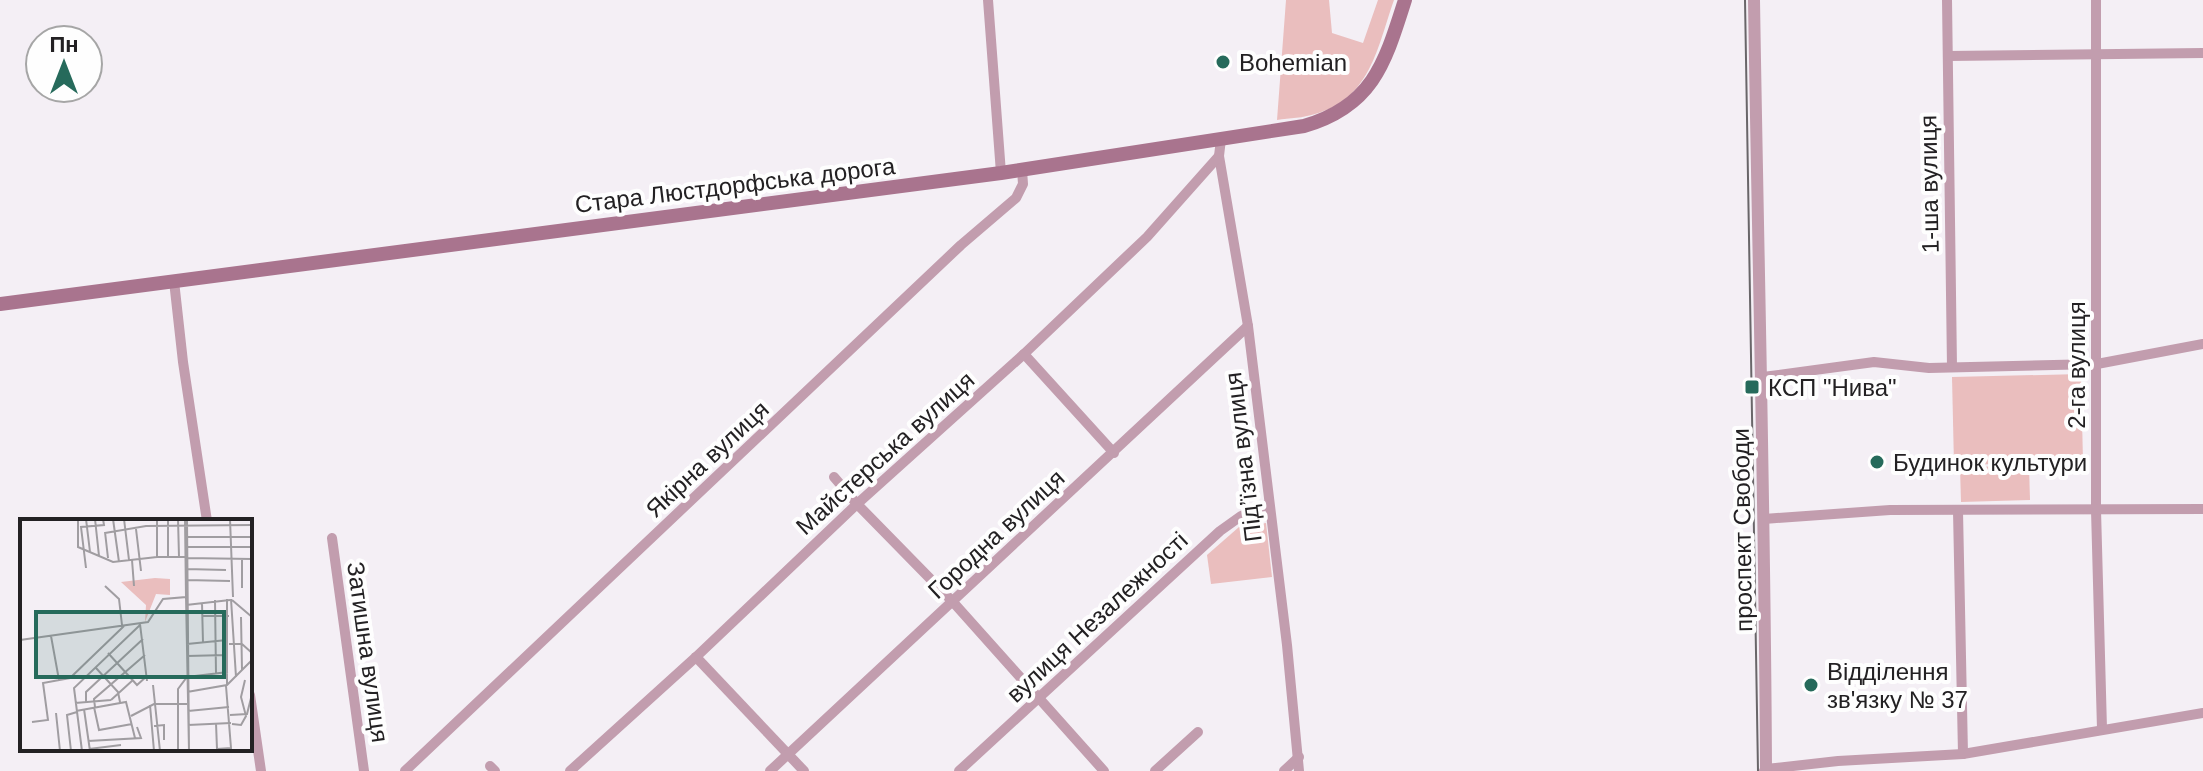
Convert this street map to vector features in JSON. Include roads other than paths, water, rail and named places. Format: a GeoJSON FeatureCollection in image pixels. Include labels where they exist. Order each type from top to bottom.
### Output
{"type":"FeatureCollection","features":[{"type":"Feature","properties":{"kind":"main road","name":"Стара Люстдорфська дорога"},"geometry":{"type":"LineString","coordinates":[[0,304],[1001,173],[1304,126],[1351,105],[1368,87],[1384,62],[1405,0]]}},
{"type":"Feature","properties":{"kind":"street"},"geometry":{"type":"LineString","coordinates":[[988,0],[1001,173]]}},
{"type":"Feature","properties":{"kind":"street","name":"проспект Свободи"},"geometry":{"type":"LineString","coordinates":[[1754,0],[1763,377],[1765,770]]}},
{"type":"Feature","properties":{"kind":"street","name":"1-ша вулиця"},"geometry":{"type":"LineString","coordinates":[[1947,0],[1952,367]]}},
{"type":"Feature","properties":{"kind":"street","name":"2-га вулиця"},"geometry":{"type":"LineString","coordinates":[[2096,0],[2096,510],[2102,729]]}},
{"type":"Feature","properties":{"kind":"street"},"geometry":{"type":"LineString","coordinates":[[1948,56],[2203,53]]}},
{"type":"Feature","properties":{"kind":"street","name":"Підʼїзна вулиця"},"geometry":{"type":"LineString","coordinates":[[1221,139],[1219,156],[1248,326],[1299,771]]}},
{"type":"Feature","properties":{"kind":"street","name":"Майстерська вулиця"},"geometry":{"type":"LineString","coordinates":[[570,771],[857,504],[1024,354],[1147,237],[1219,156]]}},
{"type":"Feature","properties":{"kind":"street","name":"Якірна вулиця"},"geometry":{"type":"LineString","coordinates":[[405,771],[961,245],[1016,198],[1023,184],[1022,170]]}},
{"type":"Feature","properties":{"kind":"street"},"geometry":{"type":"LineString","coordinates":[[174,281],[207,519]]}},
{"type":"Feature","properties":{"kind":"street","name":"Городна вулиця"},"geometry":{"type":"LineString","coordinates":[[770,771],[1248,326]]}},
{"type":"Feature","properties":{"kind":"street"},"geometry":{"type":"LineString","coordinates":[[1763,377],[1862,363],[1952,367],[2097,364],[2203,344]]}},
{"type":"Feature","properties":{"kind":"street"},"geometry":{"type":"LineString","coordinates":[[1024,354],[1114,453]]}},
{"type":"Feature","properties":{"kind":"street"},"geometry":{"type":"LineString","coordinates":[[834,477],[953,602],[1104,771]]}},
{"type":"Feature","properties":{"kind":"street","name":"вулиця Незалежності"},"geometry":{"type":"LineString","coordinates":[[959,771],[1220,531],[1241,516],[1269,504]]}},
{"type":"Feature","properties":{"kind":"street"},"geometry":{"type":"LineString","coordinates":[[1764,519],[1890,510],[2203,509]]}},
{"type":"Feature","properties":{"kind":"street"},"geometry":{"type":"LineString","coordinates":[[1958,511],[1963,754]]}},
{"type":"Feature","properties":{"kind":"street","name":"Затишна вулиця"},"geometry":{"type":"LineString","coordinates":[[332,538],[364,771]]}},
{"type":"Feature","properties":{"kind":"street"},"geometry":{"type":"LineString","coordinates":[[696,657],[804,771]]}},
{"type":"Feature","properties":{"kind":"street"},"geometry":{"type":"LineString","coordinates":[[252,709],[261,771]]}},
{"type":"Feature","properties":{"kind":"street"},"geometry":{"type":"LineString","coordinates":[[1765,770],[1838,761],[1963,754],[2203,713]]}},
{"type":"Feature","properties":{"kind":"street"},"geometry":{"type":"LineString","coordinates":[[1155,771],[1198,732]]}},
{"type":"Feature","properties":{"kind":"street"},"geometry":{"type":"LineString","coordinates":[[1284,771],[1299,757]]}},
{"type":"Feature","properties":{"kind":"tram line"},"geometry":{"type":"LineString","coordinates":[[1745,0],[1758,771]]}},
{"type":"Feature","properties":{"kind":"place","name":"Bohemian"},"geometry":{"type":"Point","coordinates":[1223,62]}},
{"type":"Feature","properties":{"kind":"place","name":"КСП \"Нива\""},"geometry":{"type":"Point","coordinates":[1752,387]}},
{"type":"Feature","properties":{"kind":"place","name":"Будинок культури"},"geometry":{"type":"Point","coordinates":[1877,462]}},
{"type":"Feature","properties":{"kind":"place","name":"Відділення зв'язку № 37"},"geometry":{"type":"Point","coordinates":[1811,685]}}]}
